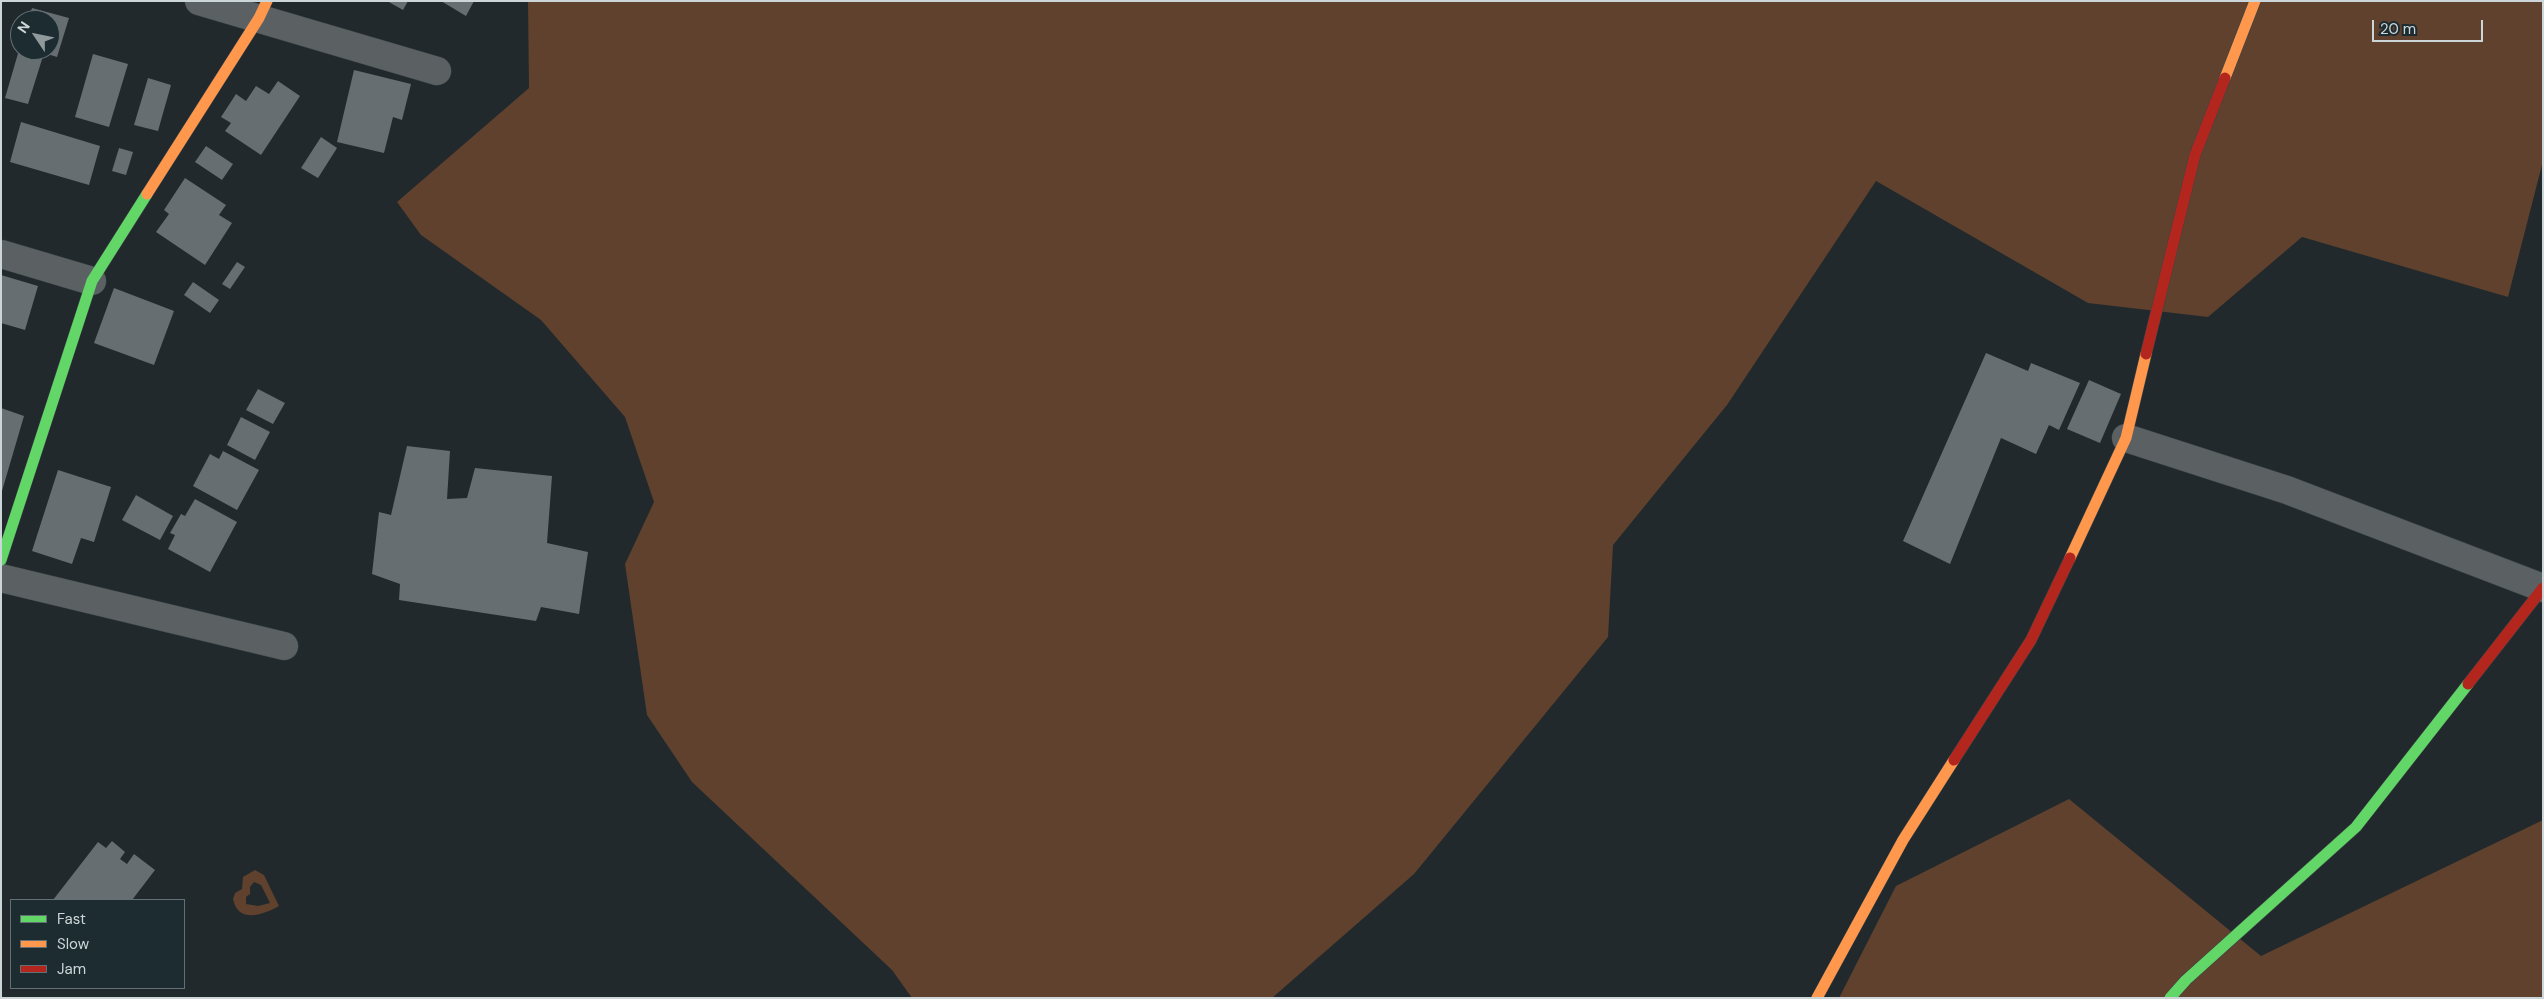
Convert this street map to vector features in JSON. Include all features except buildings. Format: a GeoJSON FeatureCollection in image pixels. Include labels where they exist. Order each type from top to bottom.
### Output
{"type":"FeatureCollection","features":[{"type":"Feature","properties":{"kind":"street"},"geometry":{"type":"LineString","coordinates":[[199,1],[263,10],[437,71]]}},
{"type":"Feature","properties":{"kind":"street"},"geometry":{"type":"LineString","coordinates":[[1817,998],[1903,840],[2031,640],[2126,438],[2195,155],[2255,1]]}},
{"type":"Feature","properties":{"kind":"street"},"geometry":{"type":"LineString","coordinates":[[1,560],[92,281],[263,10]]}},
{"type":"Feature","properties":{"kind":"street"},"geometry":{"type":"LineString","coordinates":[[1,254],[92,281]]}},
{"type":"Feature","properties":{"kind":"street"},"geometry":{"type":"LineString","coordinates":[[2126,438],[2287,490],[2543,588],[2356,828],[2186,980],[2170,998]]}},
{"type":"Feature","properties":{"kind":"street"},"geometry":{"type":"LineString","coordinates":[[1,578],[284,646]]}},
{"type":"Feature","properties":{"kind":"shaded area"},"geometry":{"type":"Polygon","coordinates":[[[528,1],[2543,1],[2543,161],[2508,297],[2302,237],[2208,317],[2088,303],[1876,181],[1727,405],[1613,545],[1608,637],[1414,874],[1272,998],[912,998],[892,970],[692,782],[647,715],[625,564],[654,502],[625,417],[541,320],[421,235],[397,202],[529,88],[528,1]]]}},
{"type":"Feature","properties":{"kind":"shaded area"},"geometry":{"type":"Polygon","coordinates":[[[2069,799],[2261,956],[2543,820],[2543,998],[1839,998],[1896,886],[2069,799]]]}},
{"type":"Feature","properties":{"kind":"shaded area"},"geometry":{"type":"Polygon","coordinates":[[[255,870],[264,875],[279,906],[259,914],[246,915],[240,912],[233,899],[235,893],[242,889],[243,877],[255,870]],[[254,882],[250,887],[250,894],[246,897],[246,904],[258,906],[270,903],[261,885],[254,882]]]}},
{"type":"Feature","properties":{"kind":"traffic: fast"},"geometry":{"type":"LineString","coordinates":[[1,560],[92,281],[147,194]]}},
{"type":"Feature","properties":{"kind":"traffic: fast"},"geometry":{"type":"LineString","coordinates":[[2170,998],[2186,980],[2356,827],[2468,684]]}},
{"type":"Feature","properties":{"kind":"traffic: slow"},"geometry":{"type":"LineString","coordinates":[[147,194],[259,18],[267,1]]}},
{"type":"Feature","properties":{"kind":"traffic: slow"},"geometry":{"type":"LineString","coordinates":[[2225,78],[2255,1]]}},
{"type":"Feature","properties":{"kind":"traffic: slow"},"geometry":{"type":"LineString","coordinates":[[2070,558],[2126,438],[2146,354]]}},
{"type":"Feature","properties":{"kind":"traffic: slow"},"geometry":{"type":"LineString","coordinates":[[1817,998],[1903,840],[1954,760]]}},
{"type":"Feature","properties":{"kind":"traffic: jam"},"geometry":{"type":"LineString","coordinates":[[2146,354],[2195,155],[2225,78]]}},
{"type":"Feature","properties":{"kind":"traffic: jam"},"geometry":{"type":"LineString","coordinates":[[1954,760],[2031,640],[2070,558]]}},
{"type":"Feature","properties":{"kind":"traffic: jam"},"geometry":{"type":"LineString","coordinates":[[2468,684],[2543,588]]}}]}
